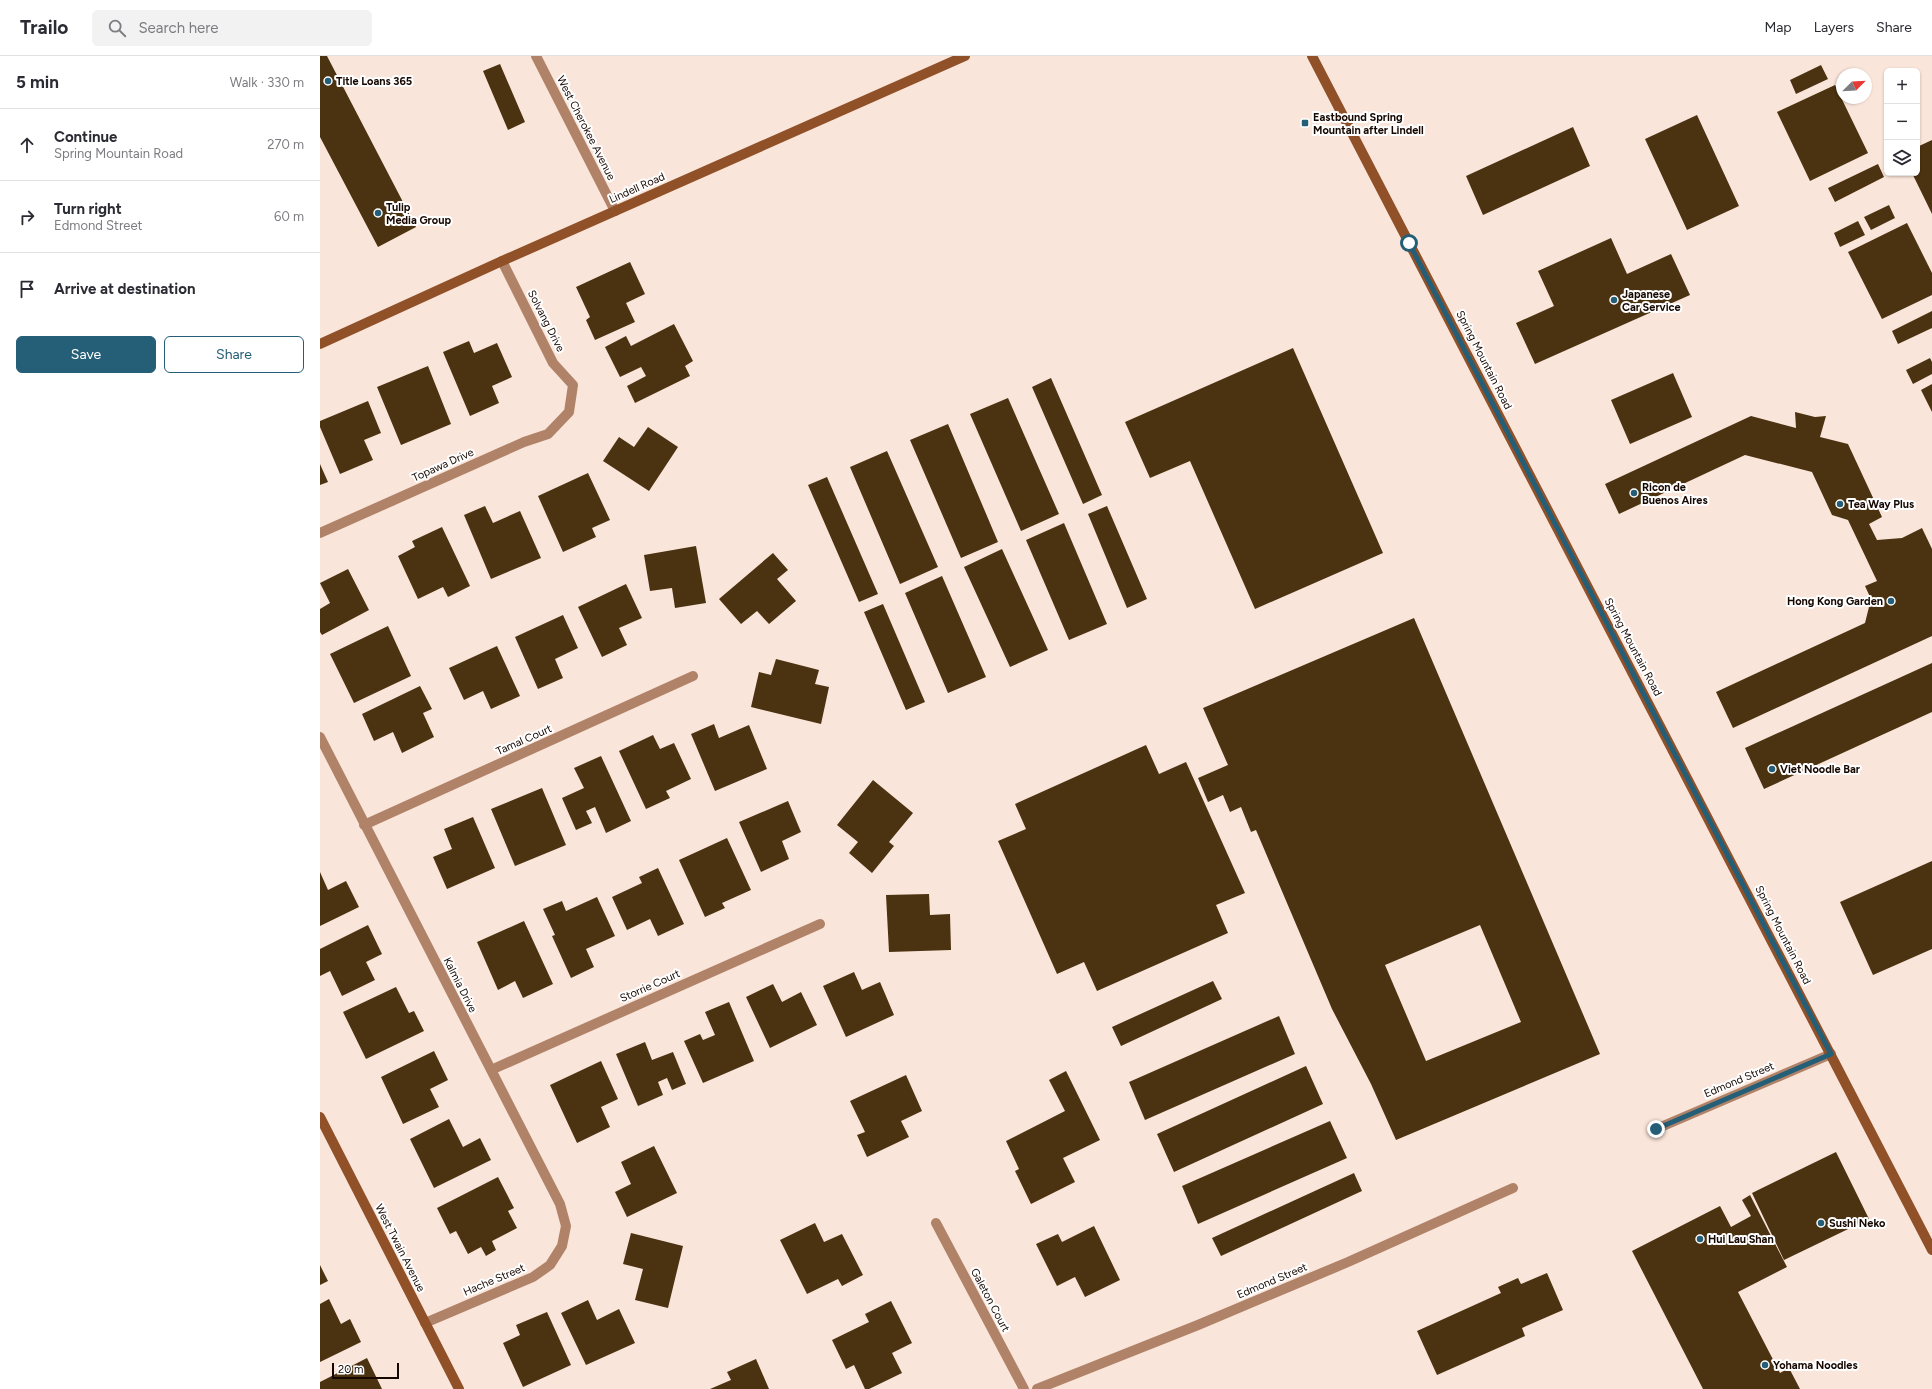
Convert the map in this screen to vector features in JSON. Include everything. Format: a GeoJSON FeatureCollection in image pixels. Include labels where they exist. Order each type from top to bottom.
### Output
{"type":"FeatureCollection","features":[{"type":"Feature","properties":{"kind":"main road","name":"Lindell Road"},"geometry":{"type":"LineString","coordinates":[[320,344],[502,260],[965,56]]}},
{"type":"Feature","properties":{"kind":"main road","name":"Spring Mountain Road"},"geometry":{"type":"LineString","coordinates":[[1312,56],[1932,1250]]}},
{"type":"Feature","properties":{"kind":"main road","name":"West Twain Avenue"},"geometry":{"type":"LineString","coordinates":[[320,1117],[459,1389]]}},
{"type":"Feature","properties":{"kind":"street","name":"West Cherokee Avenue"},"geometry":{"type":"LineString","coordinates":[[536,56],[615,211]]}},
{"type":"Feature","properties":{"kind":"street","name":"Solvang Drive"},"geometry":{"type":"LineString","coordinates":[[502,260],[553,363],[574,385],[569,412]]}},
{"type":"Feature","properties":{"kind":"street","name":"Topawa Drive"},"geometry":{"type":"LineString","coordinates":[[320,533],[524,442],[548,434],[569,412]]}},
{"type":"Feature","properties":{"kind":"street","name":"Tamal Court"},"geometry":{"type":"LineString","coordinates":[[364,825],[693,676]]}},
{"type":"Feature","properties":{"kind":"street","name":"Kalmia Drive"},"geometry":{"type":"LineString","coordinates":[[320,737],[560,1204],[566,1226],[562,1246]]}},
{"type":"Feature","properties":{"kind":"street","name":"Storrie Court"},"geometry":{"type":"LineString","coordinates":[[491,1070],[820,924]]}},
{"type":"Feature","properties":{"kind":"street","name":"Edmond Street"},"geometry":{"type":"LineString","coordinates":[[1656,1129],[1831,1054]]}},
{"type":"Feature","properties":{"kind":"street","name":"Edmond Street"},"geometry":{"type":"LineString","coordinates":[[1037,1389],[1198,1325],[1348,1262],[1513,1188]]}},
{"type":"Feature","properties":{"kind":"street","name":"Galeton Court"},"geometry":{"type":"LineString","coordinates":[[936,1222],[1024,1389]]}},
{"type":"Feature","properties":{"kind":"street","name":"Hache Street"},"geometry":{"type":"LineString","coordinates":[[425,1323],[533,1277],[550,1266],[562,1246]]}},
{"type":"Feature","properties":{"kind":"building"},"geometry":{"type":"Polygon","coordinates":[[[320,56],[327,56],[416,227],[378,247],[320,137],[320,56]]]}},
{"type":"Feature","properties":{"kind":"building"},"geometry":{"type":"Polygon","coordinates":[[[500,64],[525,122],[508,130],[483,71],[500,64]]]}},
{"type":"Feature","properties":{"kind":"building"},"geometry":{"type":"Polygon","coordinates":[[[1821,65],[1828,79],[1796,94],[1790,80],[1821,65]]]}},
{"type":"Feature","properties":{"kind":"building"},"geometry":{"type":"Polygon","coordinates":[[[1835,85],[1836,104],[1844,104],[1868,153],[1810,181],[1777,112],[1835,85]]]}},
{"type":"Feature","properties":{"kind":"building"},"geometry":{"type":"Polygon","coordinates":[[[1697,115],[1739,206],[1687,230],[1645,139],[1697,115]]]}},
{"type":"Feature","properties":{"kind":"building"},"geometry":{"type":"Polygon","coordinates":[[[1573,127],[1590,166],[1483,215],[1466,176],[1573,127]]]}},
{"type":"Feature","properties":{"kind":"building"},"geometry":{"type":"Polygon","coordinates":[[[1932,140],[1932,214],[1913,176],[1920,176],[1920,146],[1932,140]]]}},
{"type":"Feature","properties":{"kind":"building"},"geometry":{"type":"Polygon","coordinates":[[[1878,164],[1884,177],[1835,202],[1828,188],[1878,164]]]}},
{"type":"Feature","properties":{"kind":"building"},"geometry":{"type":"Polygon","coordinates":[[[1889,205],[1895,218],[1871,230],[1864,217],[1889,205]]]}},
{"type":"Feature","properties":{"kind":"building"},"geometry":{"type":"Polygon","coordinates":[[[1858,221],[1865,235],[1840,247],[1834,233],[1858,221]]]}},
{"type":"Feature","properties":{"kind":"building"},"geometry":{"type":"Polygon","coordinates":[[[1907,223],[1932,273],[1932,295],[1882,319],[1848,252],[1907,223]]]}},
{"type":"Feature","properties":{"kind":"building","name":"Japanese Car Service"},"geometry":{"type":"Polygon","coordinates":[[[1611,238],[1627,274],[1671,254],[1690,295],[1535,364],[1516,323],[1554,306],[1538,271],[1611,238]]]}},
{"type":"Feature","properties":{"kind":"building"},"geometry":{"type":"Polygon","coordinates":[[[630,262],[645,294],[626,303],[635,322],[595,340],[586,320],[590,317],[576,287],[630,262]]]}},
{"type":"Feature","properties":{"kind":"building"},"geometry":{"type":"Polygon","coordinates":[[[1932,311],[1932,328],[1898,344],[1892,331],[1932,311]]]}},
{"type":"Feature","properties":{"kind":"building"},"geometry":{"type":"Polygon","coordinates":[[[674,324],[693,361],[685,366],[690,376],[635,403],[627,386],[646,376],[641,367],[620,377],[605,347],[626,336],[631,346],[674,324]]]}},
{"type":"Feature","properties":{"kind":"building"},"geometry":{"type":"Polygon","coordinates":[[[469,341],[474,353],[497,343],[512,377],[492,386],[499,403],[470,416],[443,352],[469,341]]]}},
{"type":"Feature","properties":{"kind":"building"},"geometry":{"type":"Polygon","coordinates":[[[1293,348],[1383,553],[1255,609],[1190,461],[1150,478],[1125,422],[1293,348]]]}},
{"type":"Feature","properties":{"kind":"building"},"geometry":{"type":"Polygon","coordinates":[[[1930,358],[1932,362],[1932,374],[1913,384],[1906,370],[1930,358]]]}},
{"type":"Feature","properties":{"kind":"building"},"geometry":{"type":"Polygon","coordinates":[[[428,366],[451,424],[401,445],[377,387],[428,366]]]}},
{"type":"Feature","properties":{"kind":"building"},"geometry":{"type":"Polygon","coordinates":[[[1673,373],[1692,417],[1630,444],[1611,400],[1673,373]]]}},
{"type":"Feature","properties":{"kind":"building"},"geometry":{"type":"Polygon","coordinates":[[[1051,378],[1102,495],[1083,504],[1032,387],[1051,378]]]}},
{"type":"Feature","properties":{"kind":"building"},"geometry":{"type":"Polygon","coordinates":[[[1932,384],[1932,412],[1921,390],[1932,384]]]}},
{"type":"Feature","properties":{"kind":"building"},"geometry":{"type":"Polygon","coordinates":[[[1008,398],[1059,514],[1021,531],[970,414],[1008,398]]]}},
{"type":"Feature","properties":{"kind":"building"},"geometry":{"type":"Polygon","coordinates":[[[368,401],[381,433],[364,440],[373,460],[340,474],[320,427],[320,421],[368,401]]]}},
{"type":"Feature","properties":{"kind":"building"},"geometry":{"type":"Polygon","coordinates":[[[1795,412],[1815,417],[1826,416],[1820,437],[1848,444],[1882,517],[1869,524],[1877,540],[1902,538],[1922,528],[1932,549],[1932,636],[1733,728],[1716,692],[1865,623],[1871,599],[1865,586],[1877,581],[1848,520],[1832,515],[1812,472],[1745,455],[1619,514],[1605,484],[1751,416],[1796,428],[1795,412]]]}},
{"type":"Feature","properties":{"kind":"building"},"geometry":{"type":"Polygon","coordinates":[[[948,424],[998,542],[961,558],[910,440],[948,424]]]}},
{"type":"Feature","properties":{"kind":"building"},"geometry":{"type":"Polygon","coordinates":[[[648,427],[678,447],[649,491],[603,461],[619,437],[634,447],[648,427]]]}},
{"type":"Feature","properties":{"kind":"building"},"geometry":{"type":"Polygon","coordinates":[[[887,451],[938,567],[900,584],[850,467],[887,451]]]}},
{"type":"Feature","properties":{"kind":"building"},"geometry":{"type":"Polygon","coordinates":[[[320,464],[328,482],[320,485],[320,464]]]}},
{"type":"Feature","properties":{"kind":"building"},"geometry":{"type":"Polygon","coordinates":[[[588,473],[610,520],[592,528],[596,537],[563,552],[538,496],[588,473]]]}},
{"type":"Feature","properties":{"kind":"building"},"geometry":{"type":"Polygon","coordinates":[[[827,477],[878,594],[859,602],[808,485],[827,477]]]}},
{"type":"Feature","properties":{"kind":"building"},"geometry":{"type":"Polygon","coordinates":[[[485,506],[493,523],[520,511],[541,558],[491,579],[464,515],[485,506]]]}},
{"type":"Feature","properties":{"kind":"building"},"geometry":{"type":"Polygon","coordinates":[[[1107,506],[1147,599],[1127,608],[1088,514],[1107,506]]]}},
{"type":"Feature","properties":{"kind":"building"},"geometry":{"type":"Polygon","coordinates":[[[1064,523],[1107,624],[1069,640],[1026,540],[1064,523]]]}},
{"type":"Feature","properties":{"kind":"building"},"geometry":{"type":"Polygon","coordinates":[[[442,527],[470,586],[448,597],[443,587],[418,599],[398,556],[415,547],[412,541],[442,527]]]}},
{"type":"Feature","properties":{"kind":"building"},"geometry":{"type":"Polygon","coordinates":[[[696,546],[706,603],[675,608],[672,588],[650,591],[644,555],[696,546]]]}},
{"type":"Feature","properties":{"kind":"building"},"geometry":{"type":"Polygon","coordinates":[[[1002,549],[1048,650],[1010,667],[964,567],[1002,549]]]}},
{"type":"Feature","properties":{"kind":"building"},"geometry":{"type":"Polygon","coordinates":[[[773,553],[788,570],[777,579],[796,601],[769,624],[757,611],[741,624],[719,599],[773,553]]]}},
{"type":"Feature","properties":{"kind":"building"},"geometry":{"type":"Polygon","coordinates":[[[348,569],[369,610],[322,635],[320,632],[320,609],[330,603],[320,583],[348,569]]]}},
{"type":"Feature","properties":{"kind":"building"},"geometry":{"type":"Polygon","coordinates":[[[942,576],[986,677],[948,693],[905,593],[942,576]]]}},
{"type":"Feature","properties":{"kind":"building"},"geometry":{"type":"Polygon","coordinates":[[[626,584],[642,618],[619,628],[627,645],[602,657],[578,607],[626,584]]]}},
{"type":"Feature","properties":{"kind":"building"},"geometry":{"type":"Polygon","coordinates":[[[883,604],[925,702],[906,710],[864,612],[883,604]]]}},
{"type":"Feature","properties":{"kind":"building"},"geometry":{"type":"Polygon","coordinates":[[[563,615],[578,648],[555,659],[563,678],[538,689],[515,637],[563,615]]]}},
{"type":"Feature","properties":{"kind":"building"},"geometry":{"type":"Polygon","coordinates":[[[1414,618],[1600,1054],[1396,1140],[1371,1084],[1332,1009],[1256,830],[1251,832],[1241,807],[1230,812],[1223,795],[1208,802],[1198,778],[1228,765],[1203,708],[1414,618]],[[1480,925],[1385,965],[1426,1061],[1521,1022],[1480,925]]]}},
{"type":"Feature","properties":{"kind":"building"},"geometry":{"type":"Polygon","coordinates":[[[388,626],[411,676],[354,703],[330,654],[388,626]]]}},
{"type":"Feature","properties":{"kind":"building"},"geometry":{"type":"Polygon","coordinates":[[[497,646],[520,696],[491,709],[483,691],[464,700],[449,668],[497,646]]]}},
{"type":"Feature","properties":{"kind":"building"},"geometry":{"type":"Polygon","coordinates":[[[776,659],[819,670],[815,684],[829,687],[821,724],[751,707],[759,672],[771,675],[776,659]]]}},
{"type":"Feature","properties":{"kind":"building"},"geometry":{"type":"Polygon","coordinates":[[[1932,663],[1932,712],[1764,789],[1745,748],[1932,663]]]}},
{"type":"Feature","properties":{"kind":"building"},"geometry":{"type":"Polygon","coordinates":[[[420,686],[432,709],[423,713],[434,737],[402,753],[393,732],[374,741],[362,714],[420,686]]]}},
{"type":"Feature","properties":{"kind":"building"},"geometry":{"type":"Polygon","coordinates":[[[714,724],[719,738],[749,725],[767,769],[715,791],[691,734],[714,724]]]}},
{"type":"Feature","properties":{"kind":"building"},"geometry":{"type":"Polygon","coordinates":[[[653,735],[660,749],[674,743],[691,779],[666,791],[670,798],[646,809],[619,751],[653,735]]]}},
{"type":"Feature","properties":{"kind":"building"},"geometry":{"type":"Polygon","coordinates":[[[1146,745],[1159,774],[1186,762],[1245,893],[1216,905],[1228,933],[1097,991],[1084,962],[1057,974],[998,841],[1026,829],[1015,804],[1146,745]]]}},
{"type":"Feature","properties":{"kind":"building"},"geometry":{"type":"Polygon","coordinates":[[[601,756],[631,821],[606,833],[595,807],[586,811],[592,823],[576,830],[562,798],[584,788],[574,768],[601,756]]]}},
{"type":"Feature","properties":{"kind":"building"},"geometry":{"type":"Polygon","coordinates":[[[873,780],[913,813],[889,842],[894,846],[872,873],[849,853],[858,842],[837,825],[873,780]]]}},
{"type":"Feature","properties":{"kind":"building"},"geometry":{"type":"Polygon","coordinates":[[[542,788],[566,845],[515,866],[491,809],[542,788]]]}},
{"type":"Feature","properties":{"kind":"building"},"geometry":{"type":"Polygon","coordinates":[[[788,801],[801,832],[782,841],[789,859],[761,872],[739,822],[788,801]]]}},
{"type":"Feature","properties":{"kind":"building"},"geometry":{"type":"Polygon","coordinates":[[[473,817],[495,868],[447,889],[433,857],[452,849],[444,829],[473,817]]]}},
{"type":"Feature","properties":{"kind":"building"},"geometry":{"type":"Polygon","coordinates":[[[727,838],[751,890],[722,903],[725,908],[705,917],[679,860],[727,838]]]}},
{"type":"Feature","properties":{"kind":"building"},"geometry":{"type":"Polygon","coordinates":[[[1932,861],[1932,949],[1873,975],[1840,902],[1932,861]]]}},
{"type":"Feature","properties":{"kind":"building"},"geometry":{"type":"Polygon","coordinates":[[[658,868],[684,924],[658,936],[650,919],[627,930],[612,897],[642,883],[639,877],[658,868]]]}},
{"type":"Feature","properties":{"kind":"building"},"geometry":{"type":"Polygon","coordinates":[[[320,872],[328,890],[346,881],[359,907],[320,926],[320,872]]]}},
{"type":"Feature","properties":{"kind":"building"},"geometry":{"type":"Polygon","coordinates":[[[929,894],[930,915],[950,914],[951,950],[889,952],[886,895],[929,894]]]}},
{"type":"Feature","properties":{"kind":"building"},"geometry":{"type":"Polygon","coordinates":[[[597,897],[615,936],[586,949],[594,967],[571,978],[552,936],[555,935],[543,909],[562,901],[566,911],[597,897]]]}},
{"type":"Feature","properties":{"kind":"building"},"geometry":{"type":"Polygon","coordinates":[[[524,921],[553,984],[523,998],[515,981],[498,990],[477,942],[524,921]]]}},
{"type":"Feature","properties":{"kind":"building"},"geometry":{"type":"Polygon","coordinates":[[[368,925],[382,954],[366,962],[375,980],[342,996],[330,971],[320,976],[320,949],[368,925]]]}},
{"type":"Feature","properties":{"kind":"building"},"geometry":{"type":"Polygon","coordinates":[[[854,972],[862,990],[880,982],[894,1015],[846,1037],[823,986],[854,972]]]}},
{"type":"Feature","properties":{"kind":"building"},"geometry":{"type":"Polygon","coordinates":[[[1213,981],[1222,999],[1121,1046],[1112,1027],[1213,981]]]}},
{"type":"Feature","properties":{"kind":"building"},"geometry":{"type":"Polygon","coordinates":[[[773,984],[782,1002],[801,992],[817,1025],[770,1048],[746,997],[773,984]]]}},
{"type":"Feature","properties":{"kind":"building"},"geometry":{"type":"Polygon","coordinates":[[[396,987],[409,1013],[414,1011],[424,1031],[366,1059],[343,1012],[396,987]]]}},
{"type":"Feature","properties":{"kind":"building"},"geometry":{"type":"Polygon","coordinates":[[[729,1002],[754,1061],[703,1083],[684,1041],[700,1034],[703,1040],[715,1035],[705,1012],[729,1002]]]}},
{"type":"Feature","properties":{"kind":"building"},"geometry":{"type":"Polygon","coordinates":[[[1279,1016],[1295,1054],[1145,1120],[1129,1082],[1279,1016]]]}},
{"type":"Feature","properties":{"kind":"building"},"geometry":{"type":"Polygon","coordinates":[[[645,1042],[652,1060],[673,1052],[686,1084],[672,1090],[667,1078],[658,1082],[663,1095],[638,1106],[616,1054],[645,1042]]]}},
{"type":"Feature","properties":{"kind":"building"},"geometry":{"type":"Polygon","coordinates":[[[434,1051],[448,1080],[430,1089],[439,1107],[403,1124],[381,1077],[434,1051]]]}},
{"type":"Feature","properties":{"kind":"building"},"geometry":{"type":"Polygon","coordinates":[[[601,1061],[618,1099],[601,1107],[610,1127],[577,1143],[550,1085],[601,1061]]]}},
{"type":"Feature","properties":{"kind":"building"},"geometry":{"type":"Polygon","coordinates":[[[1306,1066],[1323,1104],[1174,1172],[1157,1134],[1306,1066]]]}},
{"type":"Feature","properties":{"kind":"building"},"geometry":{"type":"Polygon","coordinates":[[[1066,1071],[1100,1140],[1063,1158],[1075,1182],[1031,1204],[1015,1171],[1019,1169],[1006,1141],[1065,1111],[1049,1080],[1066,1071]]]}},
{"type":"Feature","properties":{"kind":"building"},"geometry":{"type":"Polygon","coordinates":[[[906,1075],[922,1111],[901,1121],[909,1137],[867,1157],[857,1135],[865,1132],[850,1101],[906,1075]]]}},
{"type":"Feature","properties":{"kind":"building"},"geometry":{"type":"Polygon","coordinates":[[[449,1119],[463,1147],[480,1138],[491,1160],[434,1188],[410,1139],[449,1119]]]}},
{"type":"Feature","properties":{"kind":"building"},"geometry":{"type":"Polygon","coordinates":[[[1330,1121],[1347,1158],[1198,1224],[1182,1186],[1330,1121]]]}},
{"type":"Feature","properties":{"kind":"building"},"geometry":{"type":"Polygon","coordinates":[[[654,1146],[677,1193],[627,1217],[615,1192],[631,1184],[621,1162],[654,1146]]]}},
{"type":"Feature","properties":{"kind":"building"},"geometry":{"type":"Polygon","coordinates":[[[1836,1152],[1869,1219],[1784,1260],[1752,1193],[1836,1152]]]}},
{"type":"Feature","properties":{"kind":"building"},"geometry":{"type":"Polygon","coordinates":[[[1354,1173],[1362,1191],[1221,1256],[1212,1238],[1354,1173]]]}},
{"type":"Feature","properties":{"kind":"building"},"geometry":{"type":"Polygon","coordinates":[[[498,1177],[514,1208],[508,1211],[517,1228],[492,1241],[496,1250],[486,1256],[481,1247],[468,1254],[456,1231],[450,1234],[437,1208],[498,1177]]]}},
{"type":"Feature","properties":{"kind":"building"},"geometry":{"type":"Polygon","coordinates":[[[1750,1195],[1787,1267],[1738,1292],[1780,1373],[1789,1368],[1800,1389],[1703,1389],[1632,1251],[1720,1206],[1731,1227],[1751,1216],[1742,1200],[1750,1195]]]}},
{"type":"Feature","properties":{"kind":"building"},"geometry":{"type":"Polygon","coordinates":[[[815,1223],[824,1242],[842,1234],[863,1275],[842,1286],[838,1279],[807,1294],[780,1240],[815,1223]]]}},
{"type":"Feature","properties":{"kind":"building"},"geometry":{"type":"Polygon","coordinates":[[[1094,1226],[1120,1280],[1085,1297],[1075,1277],[1057,1286],[1036,1244],[1058,1234],[1062,1242],[1094,1226]]]}},
{"type":"Feature","properties":{"kind":"building"},"geometry":{"type":"Polygon","coordinates":[[[631,1233],[683,1246],[668,1308],[635,1300],[643,1269],[623,1264],[631,1233]]]}},
{"type":"Feature","properties":{"kind":"building"},"geometry":{"type":"Polygon","coordinates":[[[320,1265],[328,1281],[320,1285],[320,1265]]]}},
{"type":"Feature","properties":{"kind":"building"},"geometry":{"type":"Polygon","coordinates":[[[1547,1273],[1563,1310],[1522,1328],[1525,1336],[1437,1375],[1417,1331],[1501,1293],[1498,1287],[1518,1278],[1521,1284],[1547,1273]]]}},
{"type":"Feature","properties":{"kind":"building"},"geometry":{"type":"Polygon","coordinates":[[[329,1299],[341,1324],[350,1319],[361,1342],[320,1362],[320,1304],[329,1299]]]}},
{"type":"Feature","properties":{"kind":"building"},"geometry":{"type":"Polygon","coordinates":[[[588,1300],[597,1320],[619,1309],[635,1343],[586,1365],[561,1313],[588,1300]]]}},
{"type":"Feature","properties":{"kind":"building"},"geometry":{"type":"Polygon","coordinates":[[[891,1301],[912,1343],[892,1353],[902,1373],[869,1389],[865,1389],[854,1365],[846,1369],[832,1340],[869,1322],[865,1314],[891,1301]]]}},
{"type":"Feature","properties":{"kind":"building"},"geometry":{"type":"Polygon","coordinates":[[[547,1312],[571,1365],[523,1387],[503,1343],[520,1335],[516,1325],[547,1312]]]}},
{"type":"Feature","properties":{"kind":"building"},"geometry":{"type":"Polygon","coordinates":[[[367,1358],[382,1389],[320,1389],[320,1382],[367,1358]]]}},
{"type":"Feature","properties":{"kind":"building"},"geometry":{"type":"Polygon","coordinates":[[[756,1359],[769,1389],[710,1389],[731,1380],[727,1372],[756,1359]]]}},
{"type":"Feature","properties":{"kind":"place","name":"Title Loans 365"},"geometry":{"type":"Point","coordinates":[328,81]}},
{"type":"Feature","properties":{"kind":"place","name":"Eastbound Spring Mountain after Lindell"},"geometry":{"type":"Point","coordinates":[1305,123]}},
{"type":"Feature","properties":{"kind":"place","name":"Tulip Media Group"},"geometry":{"type":"Point","coordinates":[378,213]}},
{"type":"Feature","properties":{"kind":"place","name":"Japanese Car Service"},"geometry":{"type":"Point","coordinates":[1614,300]}},
{"type":"Feature","properties":{"kind":"place","name":"Ricon de Buenos Aires"},"geometry":{"type":"Point","coordinates":[1634,493]}},
{"type":"Feature","properties":{"kind":"place","name":"Tea Way Plus"},"geometry":{"type":"Point","coordinates":[1840,504]}},
{"type":"Feature","properties":{"kind":"place","name":"Hong Kong Garden"},"geometry":{"type":"Point","coordinates":[1891,601]}},
{"type":"Feature","properties":{"kind":"place","name":"Viet Noodle Bar"},"geometry":{"type":"Point","coordinates":[1772,769]}},
{"type":"Feature","properties":{"kind":"place","name":"Sushi Neko"},"geometry":{"type":"Point","coordinates":[1821,1223]}},
{"type":"Feature","properties":{"kind":"place","name":"Hui Lau Shan"},"geometry":{"type":"Point","coordinates":[1700,1239]}},
{"type":"Feature","properties":{"kind":"place","name":"Yohama Noodles"},"geometry":{"type":"Point","coordinates":[1765,1365]}},
{"type":"Feature","properties":{"kind":"route"},"geometry":{"type":"LineString","coordinates":[[1409,243],[1831,1054],[1656,1129]]}}]}
